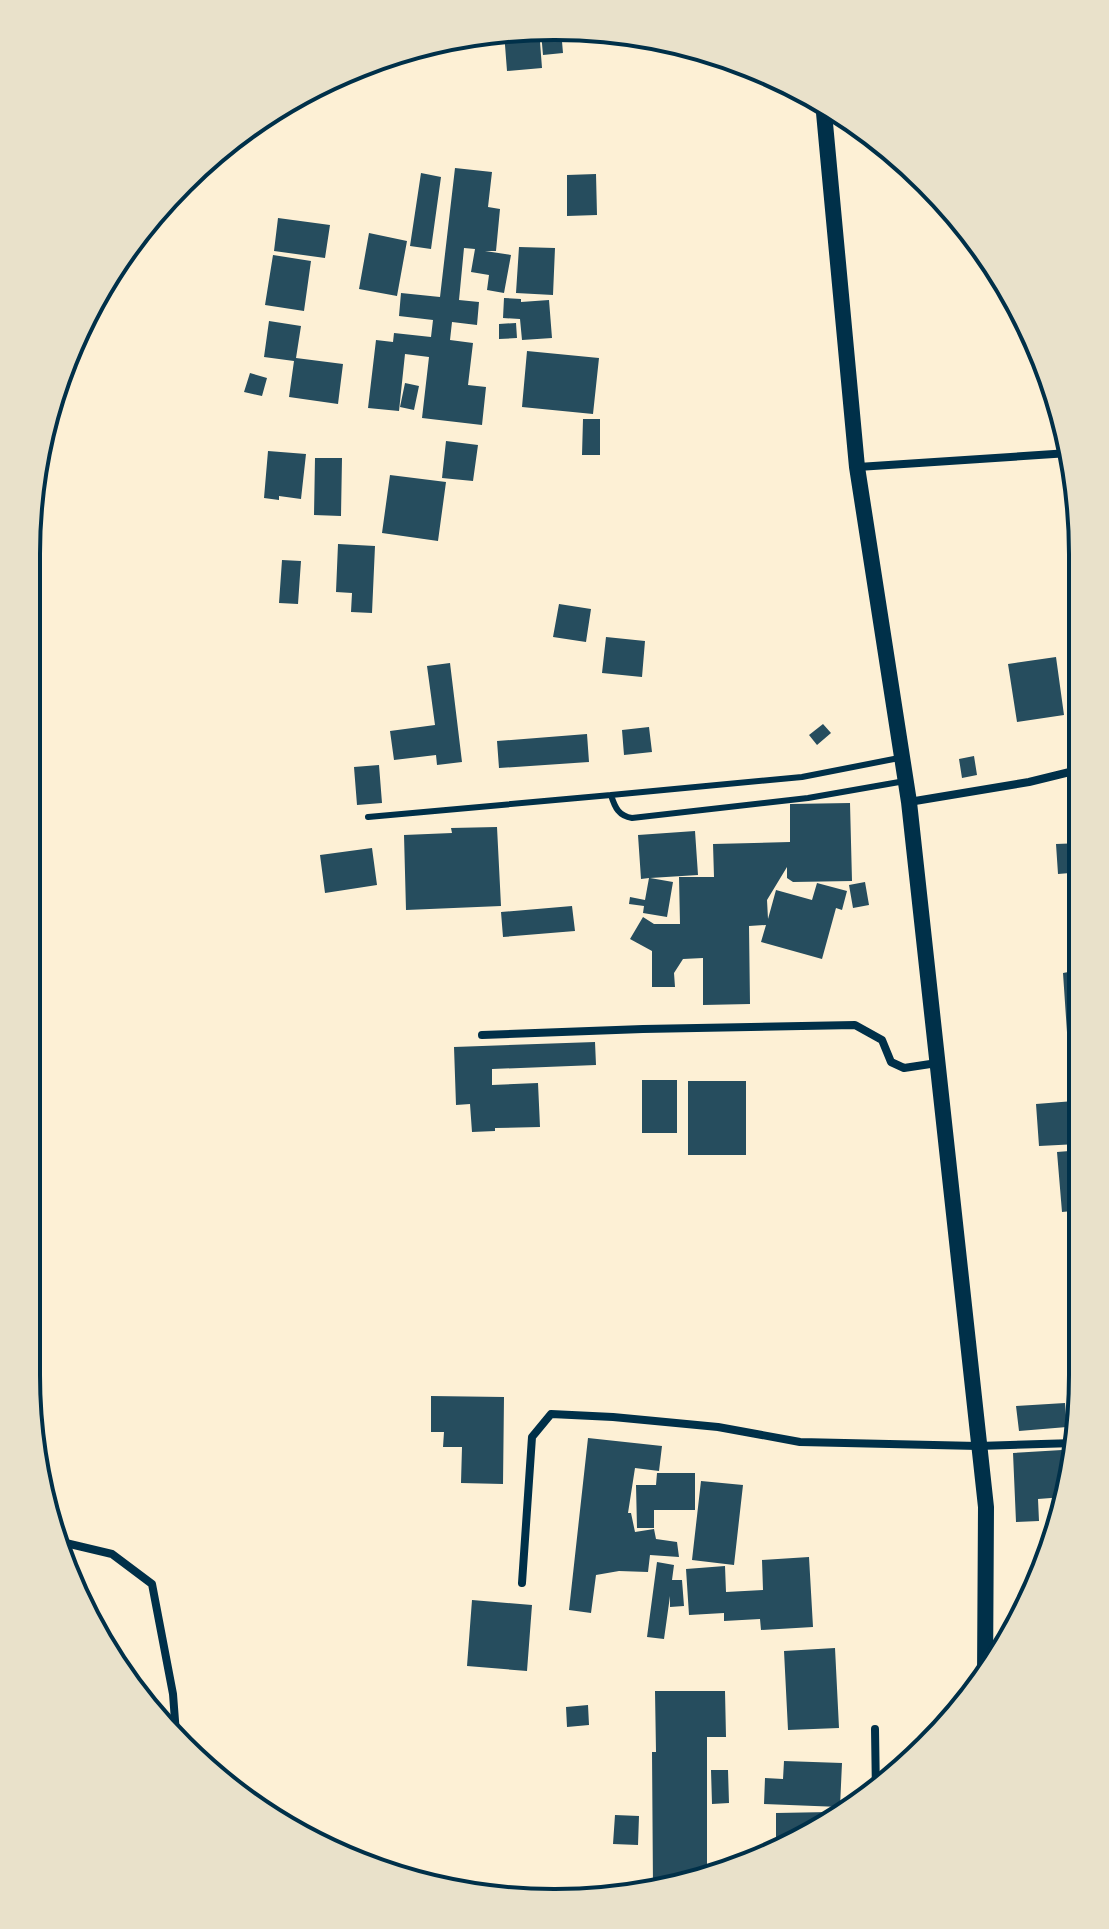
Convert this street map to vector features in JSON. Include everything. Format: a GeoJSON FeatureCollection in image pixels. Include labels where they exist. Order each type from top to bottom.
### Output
{"type":"FeatureCollection","features":[{"type":"Feature","properties":{"kind":"main road"},"geometry":{"type":"LineString","coordinates":[[824,117],[857,467],[909,802],[986,1507],[985,1655]]}},
{"type":"Feature","properties":{"kind":"street"},"geometry":{"type":"LineString","coordinates":[[857,467],[1059,454]]}},
{"type":"Feature","properties":{"kind":"street"},"geometry":{"type":"LineString","coordinates":[[909,802],[1069,772]]}},
{"type":"Feature","properties":{"kind":"street"},"geometry":{"type":"LineString","coordinates":[[482,1035],[855,1025],[882,1040],[891,1062],[904,1068],[937,1063]]}},
{"type":"Feature","properties":{"kind":"street"},"geometry":{"type":"LineString","coordinates":[[522,1583],[532,1437],[551,1414],[718,1427],[800,1442],[978,1446],[1065,1443]]}},
{"type":"Feature","properties":{"kind":"street"},"geometry":{"type":"LineString","coordinates":[[68,1544],[112,1554],[152,1584],[173,1694],[175,1721]]}},
{"type":"Feature","properties":{"kind":"street"},"geometry":{"type":"LineString","coordinates":[[875,1729],[876,1776]]}},
{"type":"Feature","properties":{"kind":"lane"},"geometry":{"type":"LineString","coordinates":[[368,817],[802,777],[903,757]]}},
{"type":"Feature","properties":{"kind":"lane"},"geometry":{"type":"LineString","coordinates":[[611,795],[615,808],[624,817],[632,818],[808,798],[906,781]]}},
{"type":"Feature","properties":{"kind":"building"},"geometry":{"type":"Polygon","coordinates":[[[540,40],[542,68],[507,71],[505,42],[540,40]]]}},
{"type":"Feature","properties":{"kind":"building"},"geometry":{"type":"Polygon","coordinates":[[[542,40],[562,40],[563,53],[543,55],[542,40]]]}},
{"type":"Feature","properties":{"kind":"building"},"geometry":{"type":"Polygon","coordinates":[[[455,168],[492,172],[488,207],[500,209],[496,251],[485,251],[511,255],[504,293],[487,290],[489,275],[471,272],[475,249],[464,248],[459,300],[479,302],[477,325],[452,322],[450,340],[473,343],[468,385],[486,387],[482,425],[422,418],[429,357],[405,354],[399,411],[368,408],[376,340],[393,342],[394,333],[431,337],[433,320],[399,316],[401,293],[440,297],[455,168]]]}},
{"type":"Feature","properties":{"kind":"building"},"geometry":{"type":"Polygon","coordinates":[[[421,173],[441,177],[431,249],[410,246],[421,173]]]}},
{"type":"Feature","properties":{"kind":"building"},"geometry":{"type":"Polygon","coordinates":[[[596,174],[597,215],[567,216],[567,175],[596,174]]]}},
{"type":"Feature","properties":{"kind":"building"},"geometry":{"type":"Polygon","coordinates":[[[278,218],[330,225],[325,258],[274,251],[278,218]]]}},
{"type":"Feature","properties":{"kind":"building"},"geometry":{"type":"Polygon","coordinates":[[[369,233],[407,241],[397,296],[359,289],[369,233]]]}},
{"type":"Feature","properties":{"kind":"building"},"geometry":{"type":"Polygon","coordinates":[[[519,247],[555,248],[553,295],[516,293],[519,247]]]}},
{"type":"Feature","properties":{"kind":"building"},"geometry":{"type":"Polygon","coordinates":[[[273,255],[311,261],[304,311],[265,305],[273,255]]]}},
{"type":"Feature","properties":{"kind":"building"},"geometry":{"type":"Polygon","coordinates":[[[504,298],[521,299],[521,302],[549,300],[552,338],[522,340],[520,319],[503,318],[504,298]]]}},
{"type":"Feature","properties":{"kind":"building"},"geometry":{"type":"Polygon","coordinates":[[[269,321],[301,326],[296,358],[343,364],[338,404],[289,397],[294,361],[264,357],[269,321]]]}},
{"type":"Feature","properties":{"kind":"building"},"geometry":{"type":"Polygon","coordinates":[[[516,323],[517,338],[499,339],[499,324],[516,323]]]}},
{"type":"Feature","properties":{"kind":"building"},"geometry":{"type":"Polygon","coordinates":[[[527,351],[599,358],[593,414],[522,407],[527,351]]]}},
{"type":"Feature","properties":{"kind":"building"},"geometry":{"type":"Polygon","coordinates":[[[250,373],[267,378],[262,396],[244,392],[250,373]]]}},
{"type":"Feature","properties":{"kind":"building"},"geometry":{"type":"Polygon","coordinates":[[[405,383],[419,386],[414,410],[400,407],[405,383]]]}},
{"type":"Feature","properties":{"kind":"building"},"geometry":{"type":"Polygon","coordinates":[[[583,419],[600,419],[600,455],[582,455],[583,419]]]}},
{"type":"Feature","properties":{"kind":"building"},"geometry":{"type":"Polygon","coordinates":[[[446,441],[478,445],[473,481],[442,478],[446,441]]]}},
{"type":"Feature","properties":{"kind":"building"},"geometry":{"type":"Polygon","coordinates":[[[268,451],[306,454],[301,499],[279,496],[279,500],[264,498],[268,451]]]}},
{"type":"Feature","properties":{"kind":"building"},"geometry":{"type":"Polygon","coordinates":[[[315,458],[342,458],[341,516],[314,515],[315,458]]]}},
{"type":"Feature","properties":{"kind":"building"},"geometry":{"type":"Polygon","coordinates":[[[390,475],[446,482],[438,541],[382,533],[390,475]]]}},
{"type":"Feature","properties":{"kind":"building"},"geometry":{"type":"Polygon","coordinates":[[[338,544],[375,546],[372,613],[351,612],[352,593],[336,592],[338,544]]]}},
{"type":"Feature","properties":{"kind":"building"},"geometry":{"type":"Polygon","coordinates":[[[282,560],[301,561],[298,604],[279,603],[282,560]]]}},
{"type":"Feature","properties":{"kind":"building"},"geometry":{"type":"Polygon","coordinates":[[[559,604],[591,609],[586,642],[553,637],[559,604]]]}},
{"type":"Feature","properties":{"kind":"building"},"geometry":{"type":"Polygon","coordinates":[[[606,637],[645,641],[642,677],[602,673],[606,637]]]}},
{"type":"Feature","properties":{"kind":"building"},"geometry":{"type":"Polygon","coordinates":[[[1056,657],[1064,715],[1017,722],[1008,664],[1056,657]]]}},
{"type":"Feature","properties":{"kind":"building"},"geometry":{"type":"Polygon","coordinates":[[[450,663],[462,762],[437,765],[436,755],[394,760],[390,731],[435,725],[427,666],[450,663]]]}},
{"type":"Feature","properties":{"kind":"building"},"geometry":{"type":"Polygon","coordinates":[[[823,724],[831,733],[817,745],[809,735],[823,724]]]}},
{"type":"Feature","properties":{"kind":"building"},"geometry":{"type":"Polygon","coordinates":[[[649,727],[652,752],[624,755],[622,730],[649,727]]]}},
{"type":"Feature","properties":{"kind":"building"},"geometry":{"type":"Polygon","coordinates":[[[587,734],[589,762],[499,768],[497,741],[587,734]]]}},
{"type":"Feature","properties":{"kind":"building"},"geometry":{"type":"Polygon","coordinates":[[[974,756],[977,775],[962,778],[959,759],[974,756]]]}},
{"type":"Feature","properties":{"kind":"building"},"geometry":{"type":"Polygon","coordinates":[[[379,765],[382,803],[357,805],[354,767],[379,765]]]}},
{"type":"Feature","properties":{"kind":"building"},"geometry":{"type":"Polygon","coordinates":[[[850,803],[852,881],[793,882],[787,878],[787,867],[767,900],[768,919],[776,890],[812,900],[817,883],[847,891],[842,910],[836,908],[822,959],[761,942],[766,925],[749,926],[750,1004],[703,1005],[703,958],[683,959],[674,973],[675,987],[652,987],[652,951],[630,939],[643,917],[654,924],[680,924],[679,877],[714,877],[713,844],[790,842],[790,804],[850,803]]]}},
{"type":"Feature","properties":{"kind":"building"},"geometry":{"type":"Polygon","coordinates":[[[497,827],[501,906],[406,910],[404,835],[452,833],[451,828],[497,827]]]}},
{"type":"Feature","properties":{"kind":"building"},"geometry":{"type":"Polygon","coordinates":[[[695,831],[698,875],[650,878],[673,882],[667,917],[643,913],[644,906],[629,904],[630,897],[645,900],[649,878],[641,879],[638,835],[695,831]]]}},
{"type":"Feature","properties":{"kind":"building"},"geometry":{"type":"Polygon","coordinates":[[[1056,844],[1069,844],[1069,873],[1058,874],[1056,844]]]}},
{"type":"Feature","properties":{"kind":"building"},"geometry":{"type":"Polygon","coordinates":[[[372,848],[377,885],[325,893],[320,855],[372,848]]]}},
{"type":"Feature","properties":{"kind":"building"},"geometry":{"type":"Polygon","coordinates":[[[865,882],[869,905],[853,908],[849,885],[865,882]]]}},
{"type":"Feature","properties":{"kind":"building"},"geometry":{"type":"Polygon","coordinates":[[[572,906],[575,931],[503,937],[501,912],[572,906]]]}},
{"type":"Feature","properties":{"kind":"building"},"geometry":{"type":"Polygon","coordinates":[[[1069,972],[1069,1047],[1068,1047],[1063,973],[1069,972]]]}},
{"type":"Feature","properties":{"kind":"building"},"geometry":{"type":"Polygon","coordinates":[[[595,1042],[596,1065],[492,1069],[492,1085],[538,1083],[540,1127],[472,1132],[470,1104],[456,1105],[454,1047],[595,1042]]]}},
{"type":"Feature","properties":{"kind":"building"},"geometry":{"type":"Polygon","coordinates":[[[642,1080],[677,1080],[677,1133],[642,1133],[642,1080]]]}},
{"type":"Feature","properties":{"kind":"building"},"geometry":{"type":"Polygon","coordinates":[[[688,1081],[746,1081],[746,1155],[688,1155],[688,1081]]]}},
{"type":"Feature","properties":{"kind":"building"},"geometry":{"type":"Polygon","coordinates":[[[1069,1101],[1069,1144],[1039,1146],[1036,1104],[1069,1101]]]}},
{"type":"Feature","properties":{"kind":"building"},"geometry":{"type":"Polygon","coordinates":[[[1069,1151],[1069,1211],[1062,1212],[1057,1152],[1069,1151]]]}},
{"type":"Feature","properties":{"kind":"building"},"geometry":{"type":"Polygon","coordinates":[[[431,1396],[504,1397],[503,1484],[461,1483],[462,1447],[443,1447],[444,1432],[431,1432],[431,1396]]]}},
{"type":"Feature","properties":{"kind":"building"},"geometry":{"type":"Polygon","coordinates":[[[1065,1403],[1066,1427],[1019,1431],[1016,1406],[1065,1403]]]}},
{"type":"Feature","properties":{"kind":"building"},"geometry":{"type":"Polygon","coordinates":[[[588,1438],[662,1446],[659,1471],[635,1468],[628,1513],[631,1513],[635,1532],[654,1529],[656,1539],[677,1542],[679,1557],[650,1555],[648,1572],[619,1571],[596,1575],[591,1613],[569,1610],[588,1438]]]}},
{"type":"Feature","properties":{"kind":"building"},"geometry":{"type":"Polygon","coordinates":[[[1062,1450],[1053,1498],[1038,1499],[1039,1521],[1016,1522],[1013,1453],[1062,1450]]]}},
{"type":"Feature","properties":{"kind":"building"},"geometry":{"type":"Polygon","coordinates":[[[657,1473],[695,1473],[695,1510],[654,1510],[654,1528],[637,1528],[636,1485],[656,1485],[657,1473]]]}},
{"type":"Feature","properties":{"kind":"building"},"geometry":{"type":"Polygon","coordinates":[[[701,1481],[743,1485],[734,1565],[692,1560],[701,1481]]]}},
{"type":"Feature","properties":{"kind":"building"},"geometry":{"type":"Polygon","coordinates":[[[809,1557],[813,1627],[761,1630],[760,1619],[724,1621],[724,1613],[689,1615],[686,1569],[725,1566],[726,1592],[763,1590],[762,1560],[809,1557]]]}},
{"type":"Feature","properties":{"kind":"building"},"geometry":{"type":"Polygon","coordinates":[[[657,1562],[674,1565],[672,1580],[682,1580],[684,1606],[670,1607],[670,1596],[664,1639],[647,1637],[657,1562]]]}},
{"type":"Feature","properties":{"kind":"building"},"geometry":{"type":"Polygon","coordinates":[[[472,1600],[532,1605],[527,1671],[467,1666],[472,1600]]]}},
{"type":"Feature","properties":{"kind":"building"},"geometry":{"type":"Polygon","coordinates":[[[835,1648],[839,1728],[788,1730],[784,1651],[835,1648]]]}},
{"type":"Feature","properties":{"kind":"building"},"geometry":{"type":"Polygon","coordinates":[[[655,1691],[725,1691],[726,1737],[707,1737],[707,1866],[653,1879],[652,1752],[656,1752],[655,1691]]]}},
{"type":"Feature","properties":{"kind":"building"},"geometry":{"type":"Polygon","coordinates":[[[588,1705],[589,1725],[567,1727],[566,1707],[588,1705]]]}},
{"type":"Feature","properties":{"kind":"building"},"geometry":{"type":"Polygon","coordinates":[[[784,1761],[842,1763],[840,1802],[833,1807],[764,1804],[765,1778],[783,1779],[784,1761]]]}},
{"type":"Feature","properties":{"kind":"building"},"geometry":{"type":"Polygon","coordinates":[[[711,1770],[728,1770],[729,1803],[712,1804],[711,1770]]]}},
{"type":"Feature","properties":{"kind":"building"},"geometry":{"type":"Polygon","coordinates":[[[824,1812],[776,1839],[776,1813],[824,1812]]]}},
{"type":"Feature","properties":{"kind":"building"},"geometry":{"type":"Polygon","coordinates":[[[615,1815],[639,1816],[638,1845],[613,1844],[615,1815]]]}}]}
